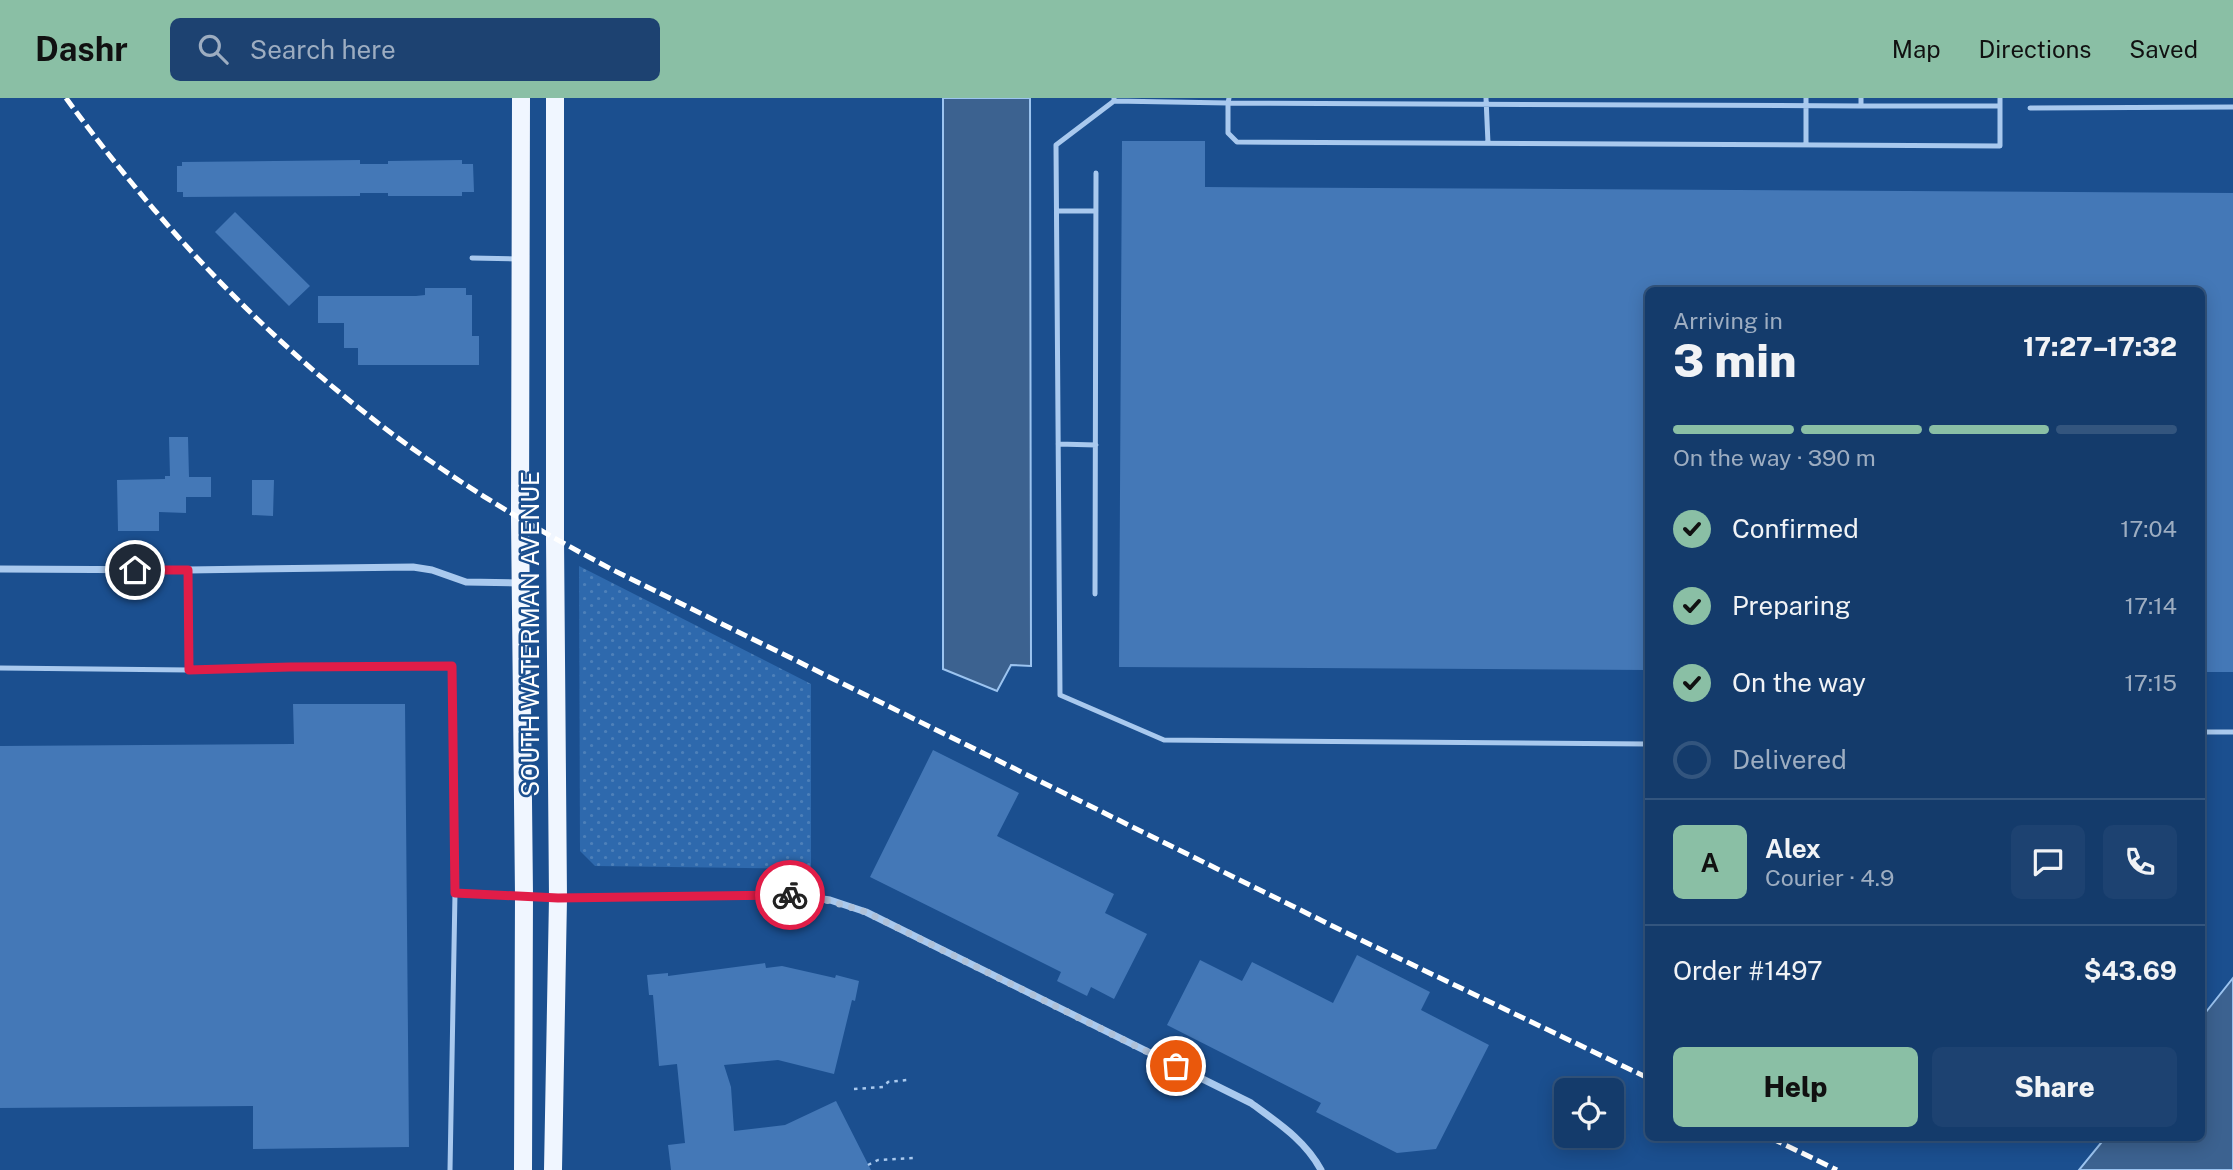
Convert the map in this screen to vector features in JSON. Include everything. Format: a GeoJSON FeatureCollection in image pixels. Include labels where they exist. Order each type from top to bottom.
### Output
{"type":"FeatureCollection","features":[{"type":"Feature","properties":{"kind":"main road","name":"SOUTH WATERMAN AVENUE"},"geometry":{"type":"LineString","coordinates":[[521,98],[523,1170]]}},
{"type":"Feature","properties":{"kind":"main road","name":"SOUTH WATERMAN AVENUE"},"geometry":{"type":"LineString","coordinates":[[553,1170],[558,898],[555,98]]}},
{"type":"Feature","properties":{"kind":"street"},"geometry":{"type":"LineString","coordinates":[[0,569],[188,570],[413,566],[466,582],[520,583]]}},
{"type":"Feature","properties":{"kind":"street"},"geometry":{"type":"LineString","coordinates":[[524,895],[558,898],[794,895],[830,901],[866,912],[1251,1103],[1287,1129],[1312,1154],[1321,1170]]}},
{"type":"Feature","properties":{"kind":"lane"},"geometry":{"type":"LineString","coordinates":[[1861,98],[1861,106]]}},
{"type":"Feature","properties":{"kind":"lane"},"geometry":{"type":"LineString","coordinates":[[1228,101],[1228,133],[1237,142],[2000,146],[2000,98]]}},
{"type":"Feature","properties":{"kind":"lane"},"geometry":{"type":"LineString","coordinates":[[1645,744],[1164,740],[1060,695],[1056,145],[1114,100],[1751,101],[1861,106],[2000,106]]}},
{"type":"Feature","properties":{"kind":"lane"},"geometry":{"type":"LineString","coordinates":[[1486,101],[1488,143]]}},
{"type":"Feature","properties":{"kind":"lane"},"geometry":{"type":"LineString","coordinates":[[1806,102],[1806,145]]}},
{"type":"Feature","properties":{"kind":"lane"},"geometry":{"type":"LineString","coordinates":[[2030,108],[2233,107]]}},
{"type":"Feature","properties":{"kind":"lane"},"geometry":{"type":"LineString","coordinates":[[1095,594],[1096,173]]}},
{"type":"Feature","properties":{"kind":"lane"},"geometry":{"type":"LineString","coordinates":[[1056,211],[1096,211]]}},
{"type":"Feature","properties":{"kind":"lane"},"geometry":{"type":"LineString","coordinates":[[472,258],[521,259]]}},
{"type":"Feature","properties":{"kind":"lane"},"geometry":{"type":"LineString","coordinates":[[1058,444],[1096,445]]}},
{"type":"Feature","properties":{"kind":"lane"},"geometry":{"type":"LineString","coordinates":[[188,570],[189,670]]}},
{"type":"Feature","properties":{"kind":"lane"},"geometry":{"type":"LineString","coordinates":[[0,668],[189,670],[452,666],[455,893],[450,1170]]}},
{"type":"Feature","properties":{"kind":"lane"},"geometry":{"type":"LineString","coordinates":[[2205,732],[2233,732]]}},
{"type":"Feature","properties":{"kind":"lane"},"geometry":{"type":"LineString","coordinates":[[455,893],[524,895]]}},
{"type":"Feature","properties":{"kind":"path"},"geometry":{"type":"LineString","coordinates":[[854,1089],[883,1087],[888,1082],[907,1080]]}},
{"type":"Feature","properties":{"kind":"path"},"geometry":{"type":"LineString","coordinates":[[868,1165],[878,1160],[915,1158]]}},
{"type":"Feature","properties":{"kind":"shaded area"},"geometry":{"type":"Polygon","coordinates":[[[943,98],[1030,98],[1031,666],[1011,665],[997,691],[943,669],[943,98]]]}},
{"type":"Feature","properties":{"kind":"shaded area"},"geometry":{"type":"Polygon","coordinates":[[[579,566],[811,684],[811,869],[595,866],[580,851],[579,566]]]}},
{"type":"Feature","properties":{"kind":"shaded area"},"geometry":{"type":"Polygon","coordinates":[[[2233,978],[2233,1170],[2079,1170],[2103,1141],[2205,1141],[2205,1013],[2233,978]]]}},
{"type":"Feature","properties":{"kind":"building"},"geometry":{"type":"Polygon","coordinates":[[[1122,141],[1205,141],[1205,187],[2233,193],[2233,672],[2205,672],[2205,287],[1645,287],[1645,670],[1119,667],[1122,141]]]}},
{"type":"Feature","properties":{"kind":"building"},"geometry":{"type":"Polygon","coordinates":[[[360,160],[360,164],[388,164],[388,161],[462,160],[462,164],[473,164],[474,192],[462,192],[462,196],[388,196],[388,193],[360,193],[360,196],[183,197],[183,192],[177,192],[177,166],[182,166],[182,162],[360,160]]]}},
{"type":"Feature","properties":{"kind":"building"},"geometry":{"type":"Polygon","coordinates":[[[235,212],[310,286],[289,306],[215,232],[235,212]]]}},
{"type":"Feature","properties":{"kind":"building"},"geometry":{"type":"Polygon","coordinates":[[[425,288],[466,288],[466,295],[472,295],[472,336],[479,336],[479,365],[358,365],[358,348],[344,348],[344,323],[318,323],[318,296],[416,296],[425,295],[425,288]]]}},
{"type":"Feature","properties":{"kind":"building"},"geometry":{"type":"Polygon","coordinates":[[[169,437],[188,437],[189,477],[211,477],[211,497],[186,497],[186,513],[159,512],[159,531],[118,531],[117,480],[165,479],[165,476],[170,476],[169,437]]]}},
{"type":"Feature","properties":{"kind":"building"},"geometry":{"type":"Polygon","coordinates":[[[252,480],[274,480],[273,516],[252,515],[252,480]]]}},
{"type":"Feature","properties":{"kind":"building"},"geometry":{"type":"Polygon","coordinates":[[[293,704],[405,704],[409,1147],[253,1149],[253,1106],[0,1108],[0,746],[294,744],[293,704]]]}},
{"type":"Feature","properties":{"kind":"building"},"geometry":{"type":"Polygon","coordinates":[[[933,750],[1019,793],[997,836],[1114,894],[1105,913],[1147,934],[1114,999],[1091,987],[1087,996],[1057,981],[1061,972],[870,877],[933,750]]]}},
{"type":"Feature","properties":{"kind":"building"},"geometry":{"type":"Polygon","coordinates":[[[1357,955],[1430,992],[1421,1010],[1489,1045],[1436,1149],[1397,1153],[1316,1112],[1321,1103],[1167,1025],[1200,960],[1242,981],[1252,962],[1333,1003],[1357,955]]]}},
{"type":"Feature","properties":{"kind":"building"},"geometry":{"type":"Polygon","coordinates":[[[765,963],[766,968],[782,966],[859,981],[834,1074],[778,1060],[724,1065],[731,1087],[734,1131],[785,1125],[836,1101],[871,1170],[671,1170],[668,1145],[685,1143],[677,1064],[659,1066],[653,995],[649,995],[647,975],[668,973],[668,976],[765,963]]]}},
{"type":"Feature","properties":{"kind":"railway"},"geometry":{"type":"LineString","coordinates":[[66,98],[106,151],[192,252],[286,346],[388,430],[483,496],[611,569],[1361,940],[1645,1077]]}},
{"type":"Feature","properties":{"kind":"railway"},"geometry":{"type":"LineString","coordinates":[[1777,1141],[1837,1170]]}},
{"type":"Feature","properties":{"kind":"way so far"},"geometry":{"type":"LineString","coordinates":[[790,895],[830,901],[866,912],[1176,1066]]}},
{"type":"Feature","properties":{"kind":"route"},"geometry":{"type":"LineString","coordinates":[[135,570],[188,570],[189,670],[452,666],[455,893],[558,898],[790,895]]}}]}
